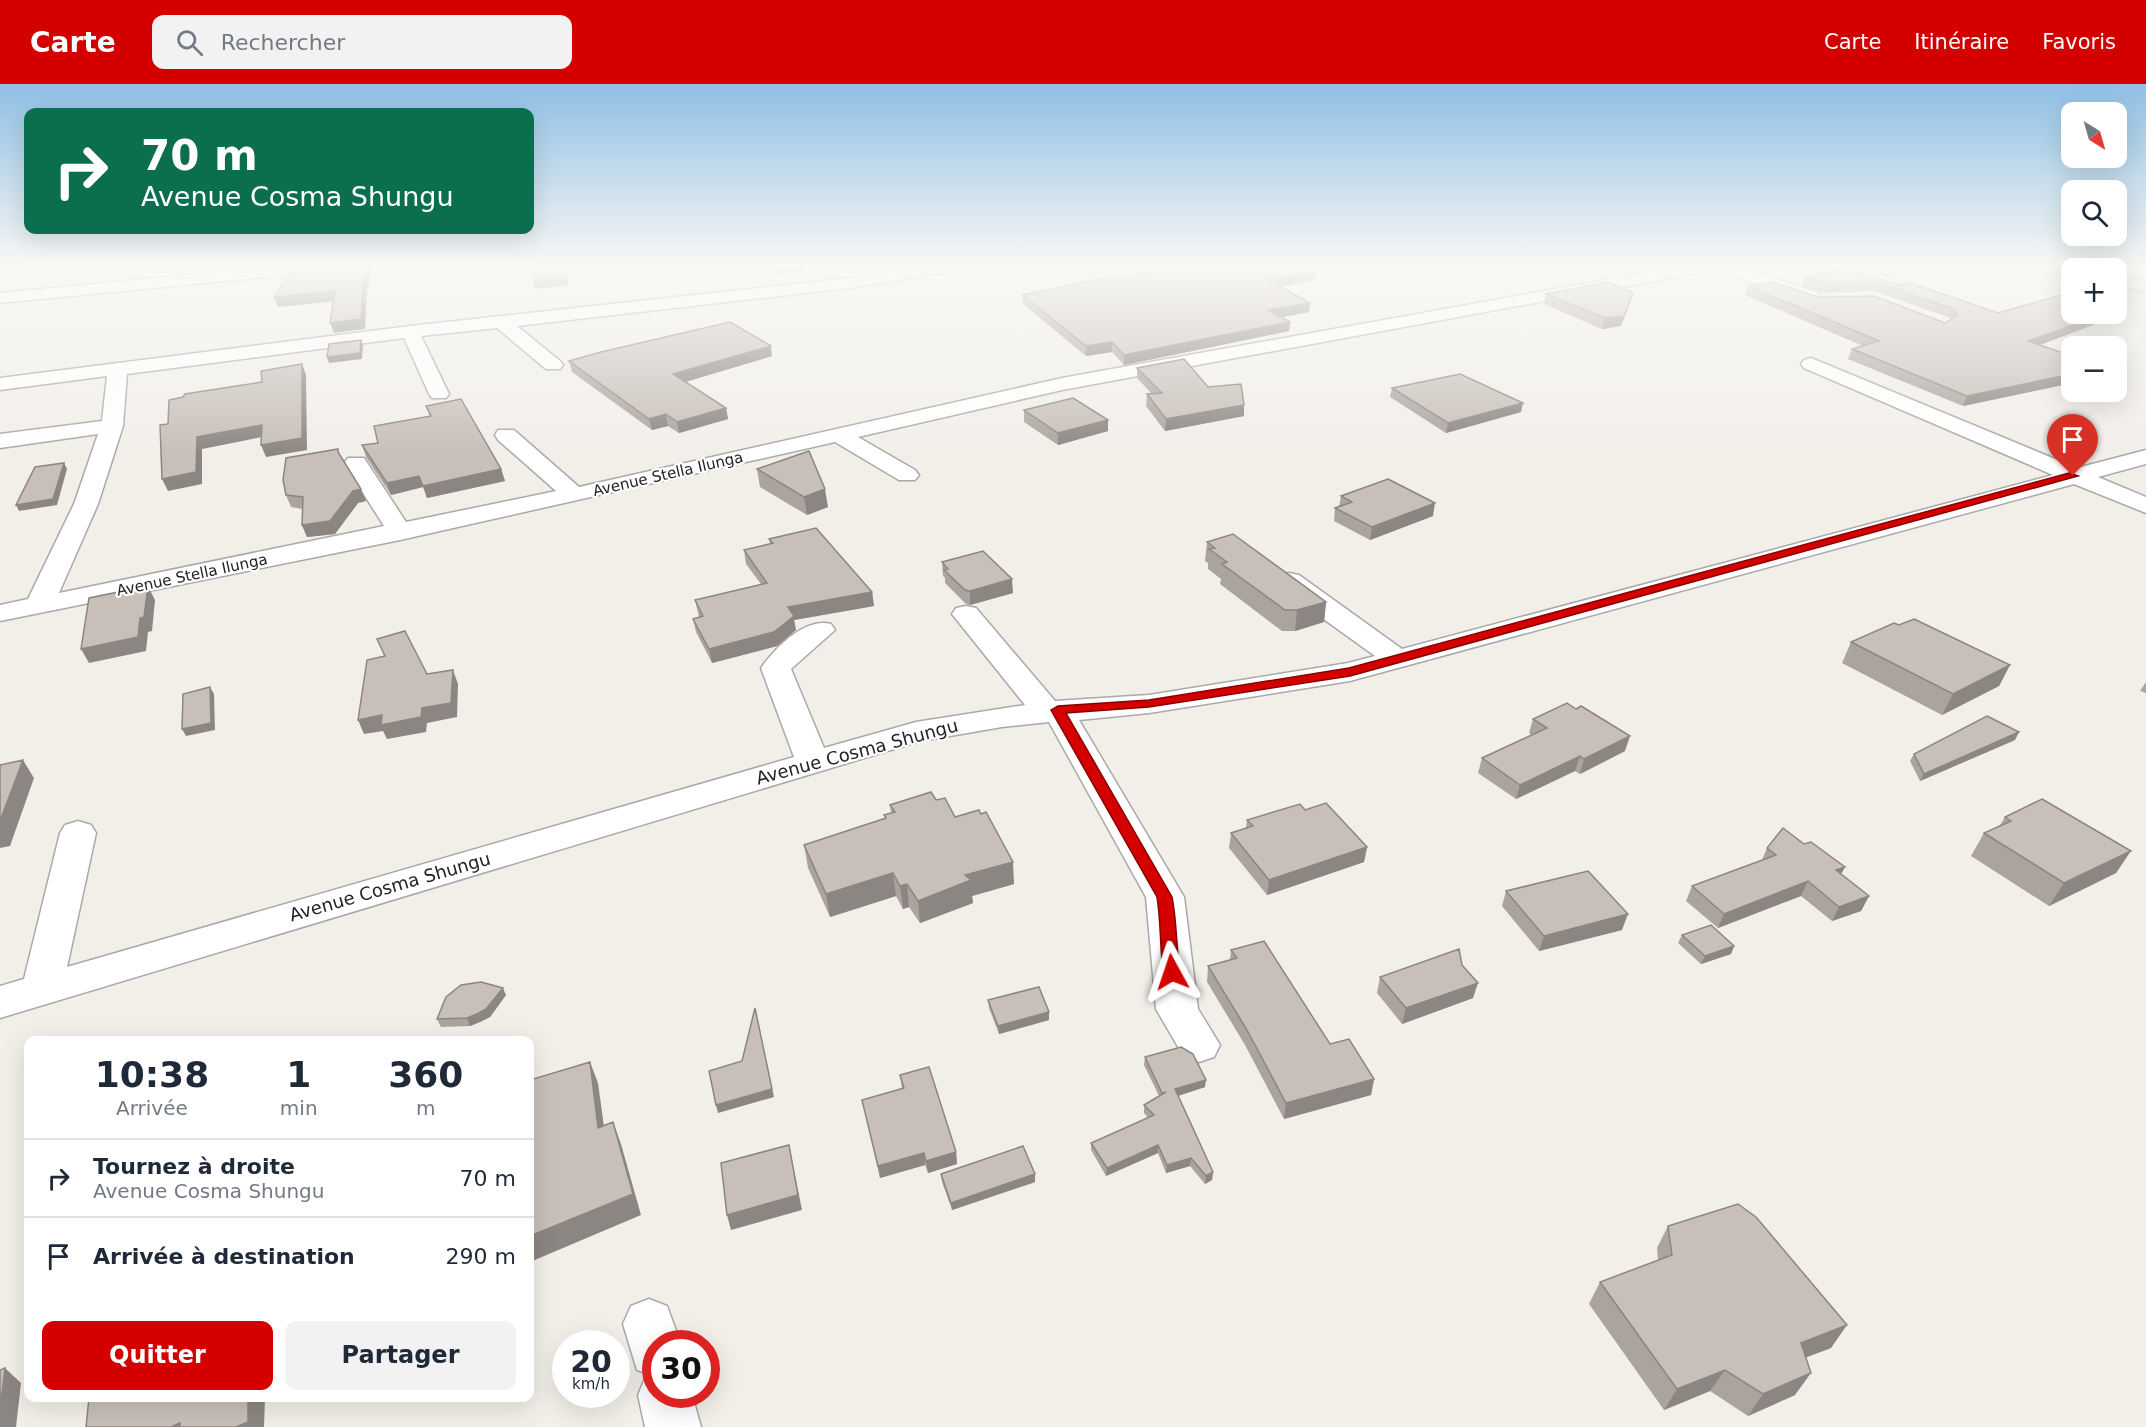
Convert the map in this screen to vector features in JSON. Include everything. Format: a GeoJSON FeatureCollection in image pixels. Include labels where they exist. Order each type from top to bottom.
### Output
{"type":"FeatureCollection","features":[{"type":"Feature","properties":{"kind":"street"},"geometry":{"type":"LineString","coordinates":[[0,384],[431,330]]}},
{"type":"Feature","properties":{"kind":"street"},"geometry":{"type":"LineString","coordinates":[[510,330],[554,365]]}},
{"type":"Feature","properties":{"kind":"street","name":"Avenue Stella Ilunga"},"geometry":{"type":"LineString","coordinates":[[0,614],[574,495],[1062,384],[1359,330]]}},
{"type":"Feature","properties":{"kind":"street"},"geometry":{"type":"LineString","coordinates":[[410,332],[439,394]]}},
{"type":"Feature","properties":{"kind":"street"},"geometry":{"type":"LineString","coordinates":[[1811,364],[2146,506]]}},
{"type":"Feature","properties":{"kind":"street"},"geometry":{"type":"LineString","coordinates":[[39,606],[86,504],[112,426],[118,368]]}},
{"type":"Feature","properties":{"kind":"street"},"geometry":{"type":"LineString","coordinates":[[0,441],[112,426]]}},
{"type":"Feature","properties":{"kind":"street"},"geometry":{"type":"LineString","coordinates":[[506,435],[574,495]]}},
{"type":"Feature","properties":{"kind":"street"},"geometry":{"type":"LineString","coordinates":[[838,435],[907,476]]}},
{"type":"Feature","properties":{"kind":"street","name":"Avenue Cosma Shungu"},"geometry":{"type":"LineString","coordinates":[[0,1002],[916,732],[1052,711],[1149,704],[1350,672],[2146,457]]}},
{"type":"Feature","properties":{"kind":"street"},"geometry":{"type":"LineString","coordinates":[[356,463],[400,532]]}},
{"type":"Feature","properties":{"kind":"street"},"geometry":{"type":"LineString","coordinates":[[1264,564],[1400,660]]}},
{"type":"Feature","properties":{"kind":"street"},"geometry":{"type":"LineString","coordinates":[[966,614],[1052,711],[1165,897],[1170,926],[1168,952],[1178,1011],[1199,1045]]}},
{"type":"Feature","properties":{"kind":"street"},"geometry":{"type":"LineString","coordinates":[[813,763],[777,668],[785,657],[821,630]]}},
{"type":"Feature","properties":{"kind":"street"},"geometry":{"type":"LineString","coordinates":[[42,990],[78,833]]}},
{"type":"Feature","properties":{"kind":"street"},"geometry":{"type":"LineString","coordinates":[[668,1408],[672,1427]]}},
{"type":"Feature","properties":{"kind":"building"},"geometry":{"type":"Polygon","coordinates":[[[697,330],[743,330],[771,346],[673,374],[726,408],[677,422],[666,414],[649,419],[569,361],[697,330]]]}},
{"type":"Feature","properties":{"kind":"building"},"geometry":{"type":"Polygon","coordinates":[[[1066,330],[1251,330],[1124,355],[1112,342],[1086,346],[1066,330]]]}},
{"type":"Feature","properties":{"kind":"building"},"geometry":{"type":"Polygon","coordinates":[[[1852,330],[2059,330],[2028,341],[2061,352],[2061,376],[1967,396],[1852,349],[1879,341],[1852,330]]]}},
{"type":"Feature","properties":{"kind":"building"},"geometry":{"type":"Polygon","coordinates":[[[361,340],[360,353],[327,357],[329,344],[361,340]]]}},
{"type":"Feature","properties":{"kind":"building"},"geometry":{"type":"Polygon","coordinates":[[[1184,359],[1208,387],[1241,384],[1244,405],[1166,419],[1147,394],[1162,393],[1137,368],[1184,359]]]}},
{"type":"Feature","properties":{"kind":"building"},"geometry":{"type":"Polygon","coordinates":[[[302,364],[302,438],[261,445],[262,425],[197,437],[196,472],[162,479],[160,425],[168,424],[169,400],[183,397],[185,394],[262,382],[261,371],[302,364]]]}},
{"type":"Feature","properties":{"kind":"building"},"geometry":{"type":"Polygon","coordinates":[[[1460,374],[1523,403],[1448,423],[1392,388],[1460,374]]]}},
{"type":"Feature","properties":{"kind":"building"},"geometry":{"type":"Polygon","coordinates":[[[1073,398],[1108,420],[1058,433],[1024,410],[1073,398]]]}},
{"type":"Feature","properties":{"kind":"building"},"geometry":{"type":"Polygon","coordinates":[[[461,399],[501,469],[423,486],[419,476],[387,483],[362,445],[378,443],[374,426],[431,416],[426,406],[461,399]]]}},
{"type":"Feature","properties":{"kind":"building"},"geometry":{"type":"Polygon","coordinates":[[[338,449],[361,489],[353,491],[330,521],[302,525],[303,497],[286,495],[283,480],[286,458],[338,449]]]}},
{"type":"Feature","properties":{"kind":"building"},"geometry":{"type":"Polygon","coordinates":[[[809,451],[825,489],[804,497],[757,469],[809,451]]]}},
{"type":"Feature","properties":{"kind":"building"},"geometry":{"type":"Polygon","coordinates":[[[64,463],[53,499],[16,505],[35,467],[64,463]]]}},
{"type":"Feature","properties":{"kind":"building"},"geometry":{"type":"Polygon","coordinates":[[[1388,479],[1435,503],[1372,527],[1335,508],[1352,502],[1341,496],[1388,479]]]}},
{"type":"Feature","properties":{"kind":"building"},"geometry":{"type":"Polygon","coordinates":[[[816,528],[872,592],[788,607],[794,616],[774,632],[709,649],[693,619],[703,616],[695,600],[767,583],[744,550],[773,543],[769,539],[816,528]]]}},
{"type":"Feature","properties":{"kind":"building"},"geometry":{"type":"Polygon","coordinates":[[[1233,534],[1326,602],[1297,610],[1285,610],[1222,564],[1227,562],[1209,549],[1215,548],[1207,542],[1233,534]]]}},
{"type":"Feature","properties":{"kind":"building"},"geometry":{"type":"Polygon","coordinates":[[[983,551],[1012,579],[970,591],[965,590],[944,570],[948,569],[942,562],[983,551]]]}},
{"type":"Feature","properties":{"kind":"building"},"geometry":{"type":"Polygon","coordinates":[[[148,586],[144,617],[140,618],[138,637],[81,649],[89,598],[148,586]]]}},
{"type":"Feature","properties":{"kind":"building"},"geometry":{"type":"Polygon","coordinates":[[[1914,619],[2010,665],[1953,694],[1851,642],[1894,623],[1899,625],[1914,619]]]}},
{"type":"Feature","properties":{"kind":"building"},"geometry":{"type":"Polygon","coordinates":[[[405,631],[427,674],[453,670],[451,703],[422,708],[421,717],[381,725],[382,715],[358,720],[367,660],[385,656],[377,639],[405,631]]]}},
{"type":"Feature","properties":{"kind":"building"},"geometry":{"type":"Polygon","coordinates":[[[210,687],[211,723],[182,729],[183,694],[210,687]]]}},
{"type":"Feature","properties":{"kind":"building"},"geometry":{"type":"Polygon","coordinates":[[[1567,703],[1576,709],[1581,706],[1630,736],[1584,759],[1580,756],[1520,785],[1482,758],[1547,728],[1533,719],[1567,703]]]}},
{"type":"Feature","properties":{"kind":"building"},"geometry":{"type":"Polygon","coordinates":[[[1987,716],[2019,732],[1924,774],[1914,754],[1987,716]]]}},
{"type":"Feature","properties":{"kind":"building"},"geometry":{"type":"Polygon","coordinates":[[[23,760],[0,821],[0,765],[23,760]]]}},
{"type":"Feature","properties":{"kind":"building"},"geometry":{"type":"Polygon","coordinates":[[[931,792],[936,800],[945,798],[955,817],[979,810],[981,814],[986,812],[1013,862],[965,875],[971,880],[918,901],[907,884],[900,886],[893,873],[826,894],[804,845],[886,818],[884,815],[895,812],[890,805],[931,792]]]}},
{"type":"Feature","properties":{"kind":"building"},"geometry":{"type":"Polygon","coordinates":[[[2042,799],[2131,851],[2064,883],[1984,833],[2011,821],[2005,817],[2042,799]]]}},
{"type":"Feature","properties":{"kind":"building"},"geometry":{"type":"Polygon","coordinates":[[[1326,803],[1367,847],[1269,880],[1231,833],[1253,826],[1247,820],[1300,804],[1305,810],[1326,803]]]}},
{"type":"Feature","properties":{"kind":"building"},"geometry":{"type":"Polygon","coordinates":[[[1783,828],[1804,844],[1811,842],[1845,867],[1836,870],[1869,896],[1839,907],[1808,881],[1724,914],[1692,886],[1776,855],[1767,848],[1783,828]]]}},
{"type":"Feature","properties":{"kind":"building"},"geometry":{"type":"Polygon","coordinates":[[[1588,871],[1628,914],[1544,936],[1506,891],[1588,871]]]}},
{"type":"Feature","properties":{"kind":"building"},"geometry":{"type":"Polygon","coordinates":[[[1711,925],[1734,946],[1705,956],[1682,935],[1711,925]]]}},
{"type":"Feature","properties":{"kind":"building"},"geometry":{"type":"Polygon","coordinates":[[[1264,941],[1330,1044],[1349,1039],[1374,1079],[1286,1103],[1247,1030],[1208,966],[1237,958],[1231,950],[1264,941]]]}},
{"type":"Feature","properties":{"kind":"building"},"geometry":{"type":"Polygon","coordinates":[[[1459,949],[1462,965],[1478,983],[1406,1008],[1380,977],[1459,949]]]}},
{"type":"Feature","properties":{"kind":"building"},"geometry":{"type":"Polygon","coordinates":[[[481,982],[503,988],[486,1009],[467,1018],[437,1019],[446,997],[461,985],[481,982]]]}},
{"type":"Feature","properties":{"kind":"building"},"geometry":{"type":"Polygon","coordinates":[[[1039,987],[1049,1012],[998,1026],[988,1000],[1039,987]]]}},
{"type":"Feature","properties":{"kind":"building"},"geometry":{"type":"Polygon","coordinates":[[[755,1008],[772,1089],[716,1105],[709,1071],[742,1061],[755,1008]]]}},
{"type":"Feature","properties":{"kind":"building"},"geometry":{"type":"Polygon","coordinates":[[[1181,1047],[1193,1054],[1206,1080],[1175,1089],[1213,1172],[1206,1176],[1191,1158],[1167,1165],[1158,1145],[1107,1168],[1091,1143],[1154,1115],[1144,1105],[1166,1092],[1162,1093],[1145,1057],[1181,1047]]]}},
{"type":"Feature","properties":{"kind":"building"},"geometry":{"type":"Polygon","coordinates":[[[590,1062],[598,1128],[613,1122],[633,1194],[534,1234],[534,1079],[590,1062]]]}},
{"type":"Feature","properties":{"kind":"building"},"geometry":{"type":"Polygon","coordinates":[[[929,1067],[956,1152],[926,1161],[924,1153],[878,1166],[862,1100],[904,1088],[900,1075],[929,1067]]]}},
{"type":"Feature","properties":{"kind":"building"},"geometry":{"type":"Polygon","coordinates":[[[789,1145],[798,1195],[727,1215],[721,1163],[789,1145]]]}},
{"type":"Feature","properties":{"kind":"building"},"geometry":{"type":"Polygon","coordinates":[[[1023,1146],[1035,1174],[951,1203],[941,1174],[1023,1146]]]}},
{"type":"Feature","properties":{"kind":"building"},"geometry":{"type":"Polygon","coordinates":[[[1738,1204],[1756,1217],[1847,1325],[1801,1343],[1811,1373],[1763,1394],[1725,1370],[1677,1389],[1600,1282],[1672,1255],[1668,1226],[1738,1204]]]}},
{"type":"Feature","properties":{"kind":"building"},"geometry":{"type":"Polygon","coordinates":[[[5,1368],[0,1408],[0,1370],[5,1368]]]}},
{"type":"Feature","properties":{"kind":"building"},"geometry":{"type":"Polygon","coordinates":[[[89,1402],[248,1402],[248,1422],[236,1427],[180,1427],[180,1423],[171,1427],[86,1427],[89,1402]]]}},
{"type":"Feature","properties":{"kind":"route"},"geometry":{"type":"LineString","coordinates":[[1172,972],[1168,952],[1170,926],[1165,897],[1058,710],[1149,704],[1350,672],[2073,476]]}}]}
